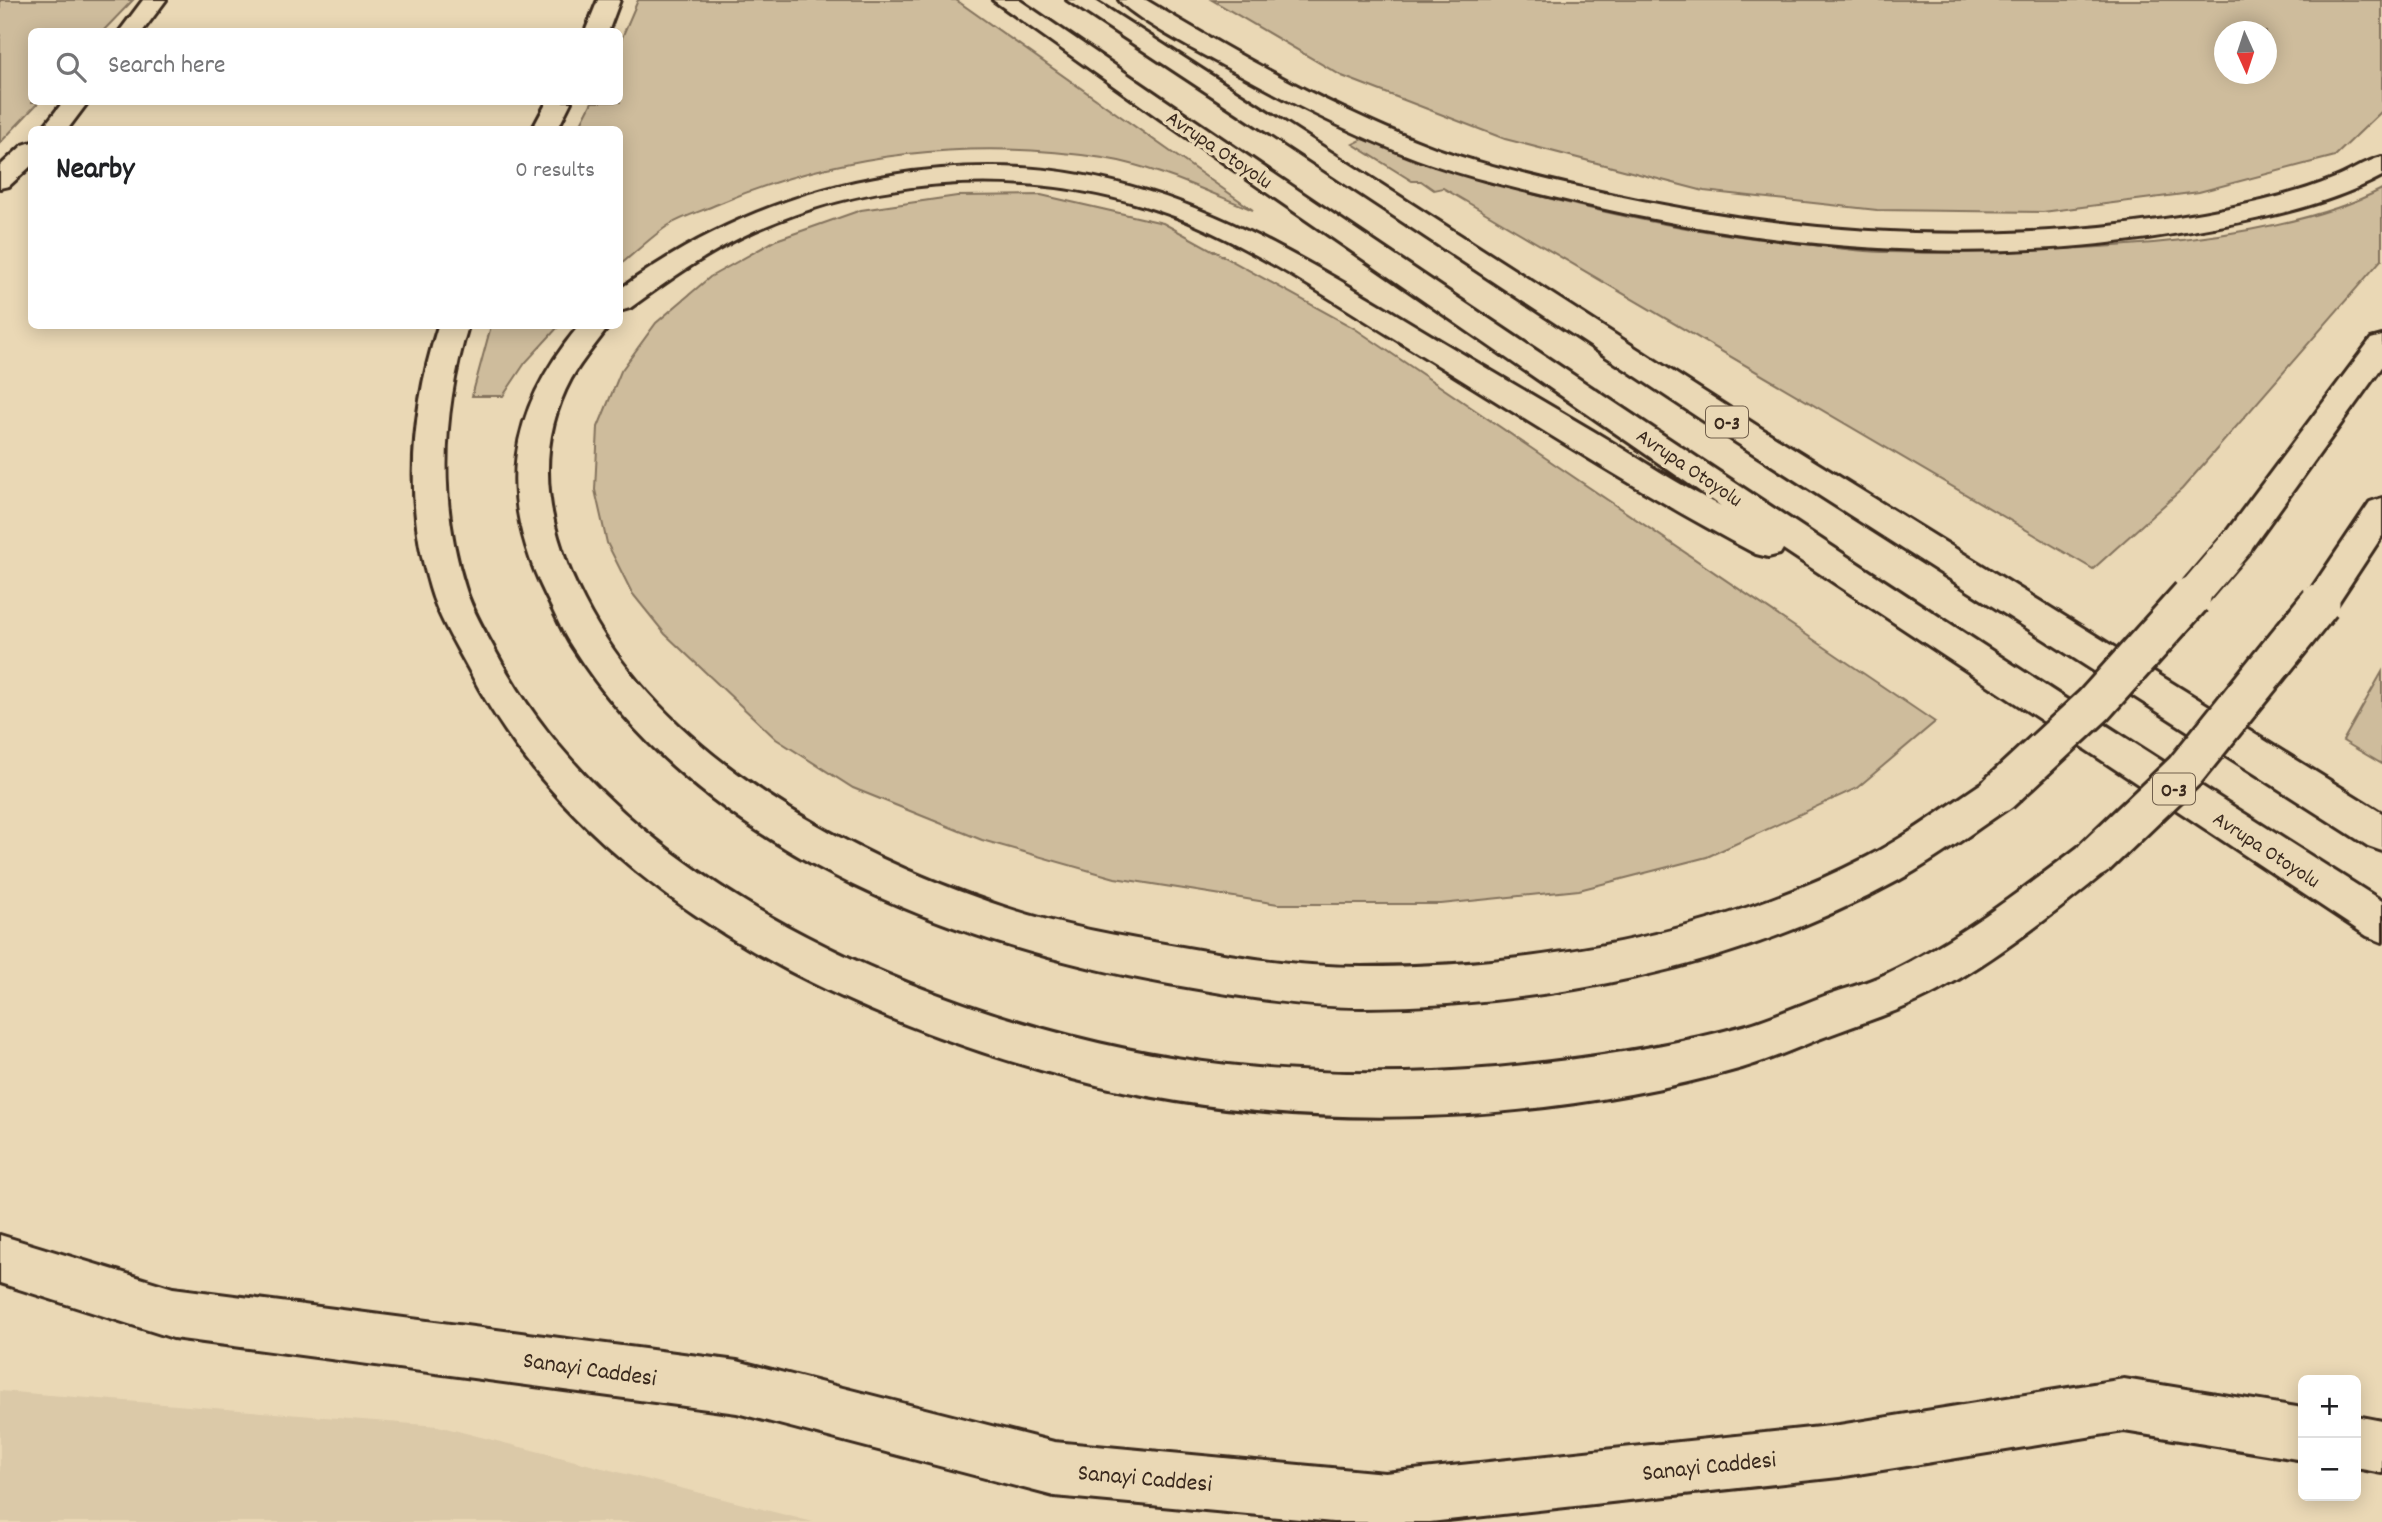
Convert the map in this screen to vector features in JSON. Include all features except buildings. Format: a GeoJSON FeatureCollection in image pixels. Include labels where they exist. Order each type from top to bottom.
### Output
{"type":"FeatureCollection","features":[{"type":"Feature","properties":{"kind":"main road"},"geometry":{"type":"LineString","coordinates":[[133,28],[155,0]]}},
{"type":"Feature","properties":{"kind":"main road"},"geometry":{"type":"LineString","coordinates":[[598,28],[609,0]]}},
{"type":"Feature","properties":{"kind":"main road","name":"Avrupa Otoyolu"},"geometry":{"type":"LineString","coordinates":[[1004,0],[1421,287],[1967,654],[2382,923]]}},
{"type":"Feature","properties":{"kind":"main road","name":"O-3"},"geometry":{"type":"LineString","coordinates":[[1078,0],[1532,298],[2382,834]]}},
{"type":"Feature","properties":{"kind":"main road"},"geometry":{"type":"LineString","coordinates":[[1130,0],[1303,99],[1360,127],[1431,155],[1604,202],[1697,220],[1787,233],[1895,242],[1998,243],[2119,234],[2183,226],[2299,201],[2382,165]]}},
{"type":"Feature","properties":{"kind":"main road"},"geometry":{"type":"LineString","coordinates":[[56,126],[74,105]]}},
{"type":"Feature","properties":{"kind":"main road"},"geometry":{"type":"LineString","coordinates":[[546,126],[557,105]]}},
{"type":"Feature","properties":{"kind":"main road"},"geometry":{"type":"LineString","coordinates":[[0,180],[28,154]]}},
{"type":"Feature","properties":{"kind":"main road"},"geometry":{"type":"LineString","coordinates":[[623,300],[673,262],[725,234],[775,212],[836,192],[900,181],[990,176],[1055,179],[1123,191],[1181,210],[1262,246],[1698,509],[1967,654]]}},
{"type":"Feature","properties":{"kind":"main road"},"geometry":{"type":"LineString","coordinates":[[452,329],[443,353],[428,426],[430,492],[446,586],[493,686],[532,744],[590,806],[660,868],[764,936],[932,1016],[1074,1059],[1182,1080],[1321,1095],[1465,1092],[1604,1077],[1753,1044],[1897,990],[2018,919],[2095,857],[2185,771],[2256,686],[2320,603],[2382,510]]}},
{"type":"Feature","properties":{"kind":"main road"},"geometry":{"type":"LineString","coordinates":[[592,329],[563,368],[540,414],[530,452],[528,491],[538,537],[558,590],[600,663],[638,708],[681,751],[739,796],[810,842],[935,902],[1086,949],[1236,977],[1360,987],[1511,979],[1651,956],[1774,917],[1882,869],[1999,793],[2042,757],[2121,679],[2236,544],[2382,346]]}},
{"type":"Feature","properties":{"kind":"main road","name":"Sanayi Caddesi"},"geometry":{"type":"LineString","coordinates":[[0,1259],[173,1313],[737,1387],[1054,1469],[1385,1500],[1839,1451],[2124,1405],[2298,1433]]}},
{"type":"Feature","properties":{"kind":"main road"},"geometry":{"type":"LineString","coordinates":[[2361,1444],[2382,1447]]}},
{"type":"Feature","properties":{"kind":"shaded area"},"geometry":{"type":"Polygon","coordinates":[[[0,0],[133,0],[106,28],[28,28],[28,105],[36,105],[0,143],[0,0]]]}},
{"type":"Feature","properties":{"kind":"shaded area"},"geometry":{"type":"Polygon","coordinates":[[[638,0],[956,0],[1253,210],[1160,173],[1103,158],[1005,149],[907,154],[859,161],[764,186],[669,225],[623,262],[623,126],[580,126],[590,105],[623,105],[623,35],[638,0]]]}},
{"type":"Feature","properties":{"kind":"shaded area"},"geometry":{"type":"Polygon","coordinates":[[[1212,0],[2382,0],[2382,111],[2335,156],[2199,192],[2043,212],[1877,210],[1704,191],[1505,139],[1342,76],[1212,0]]]}},
{"type":"Feature","properties":{"kind":"shaded area"},"geometry":{"type":"Polygon","coordinates":[[[1363,139],[1470,176],[1580,206],[1691,229],[1877,252],[2030,251],[2215,236],[2321,213],[2382,189],[2382,259],[2182,489],[2093,569],[1443,188],[1434,190],[1421,181],[1412,181],[1353,144],[1363,139]]]}},
{"type":"Feature","properties":{"kind":"shaded area"},"geometry":{"type":"Polygon","coordinates":[[[1041,195],[1163,223],[1354,328],[1935,722],[1857,788],[1707,857],[1579,890],[1441,904],[1278,904],[1115,878],[982,840],[853,788],[776,739],[665,634],[632,593],[607,543],[595,490],[598,427],[621,371],[656,323],[710,277],[776,240],[861,210],[957,196],[1041,195]]]}},
{"type":"Feature","properties":{"kind":"shaded area"},"geometry":{"type":"Polygon","coordinates":[[[490,329],[556,329],[525,363],[503,396],[472,396],[490,329]]]}},
{"type":"Feature","properties":{"kind":"shaded area"},"geometry":{"type":"Polygon","coordinates":[[[2382,672],[2382,764],[2343,741],[2382,672]]]}},
{"type":"Feature","properties":{"kind":"shaded area"},"geometry":{"type":"Polygon","coordinates":[[[0,1391],[438,1426],[813,1522],[0,1522],[0,1391]]]}}]}
